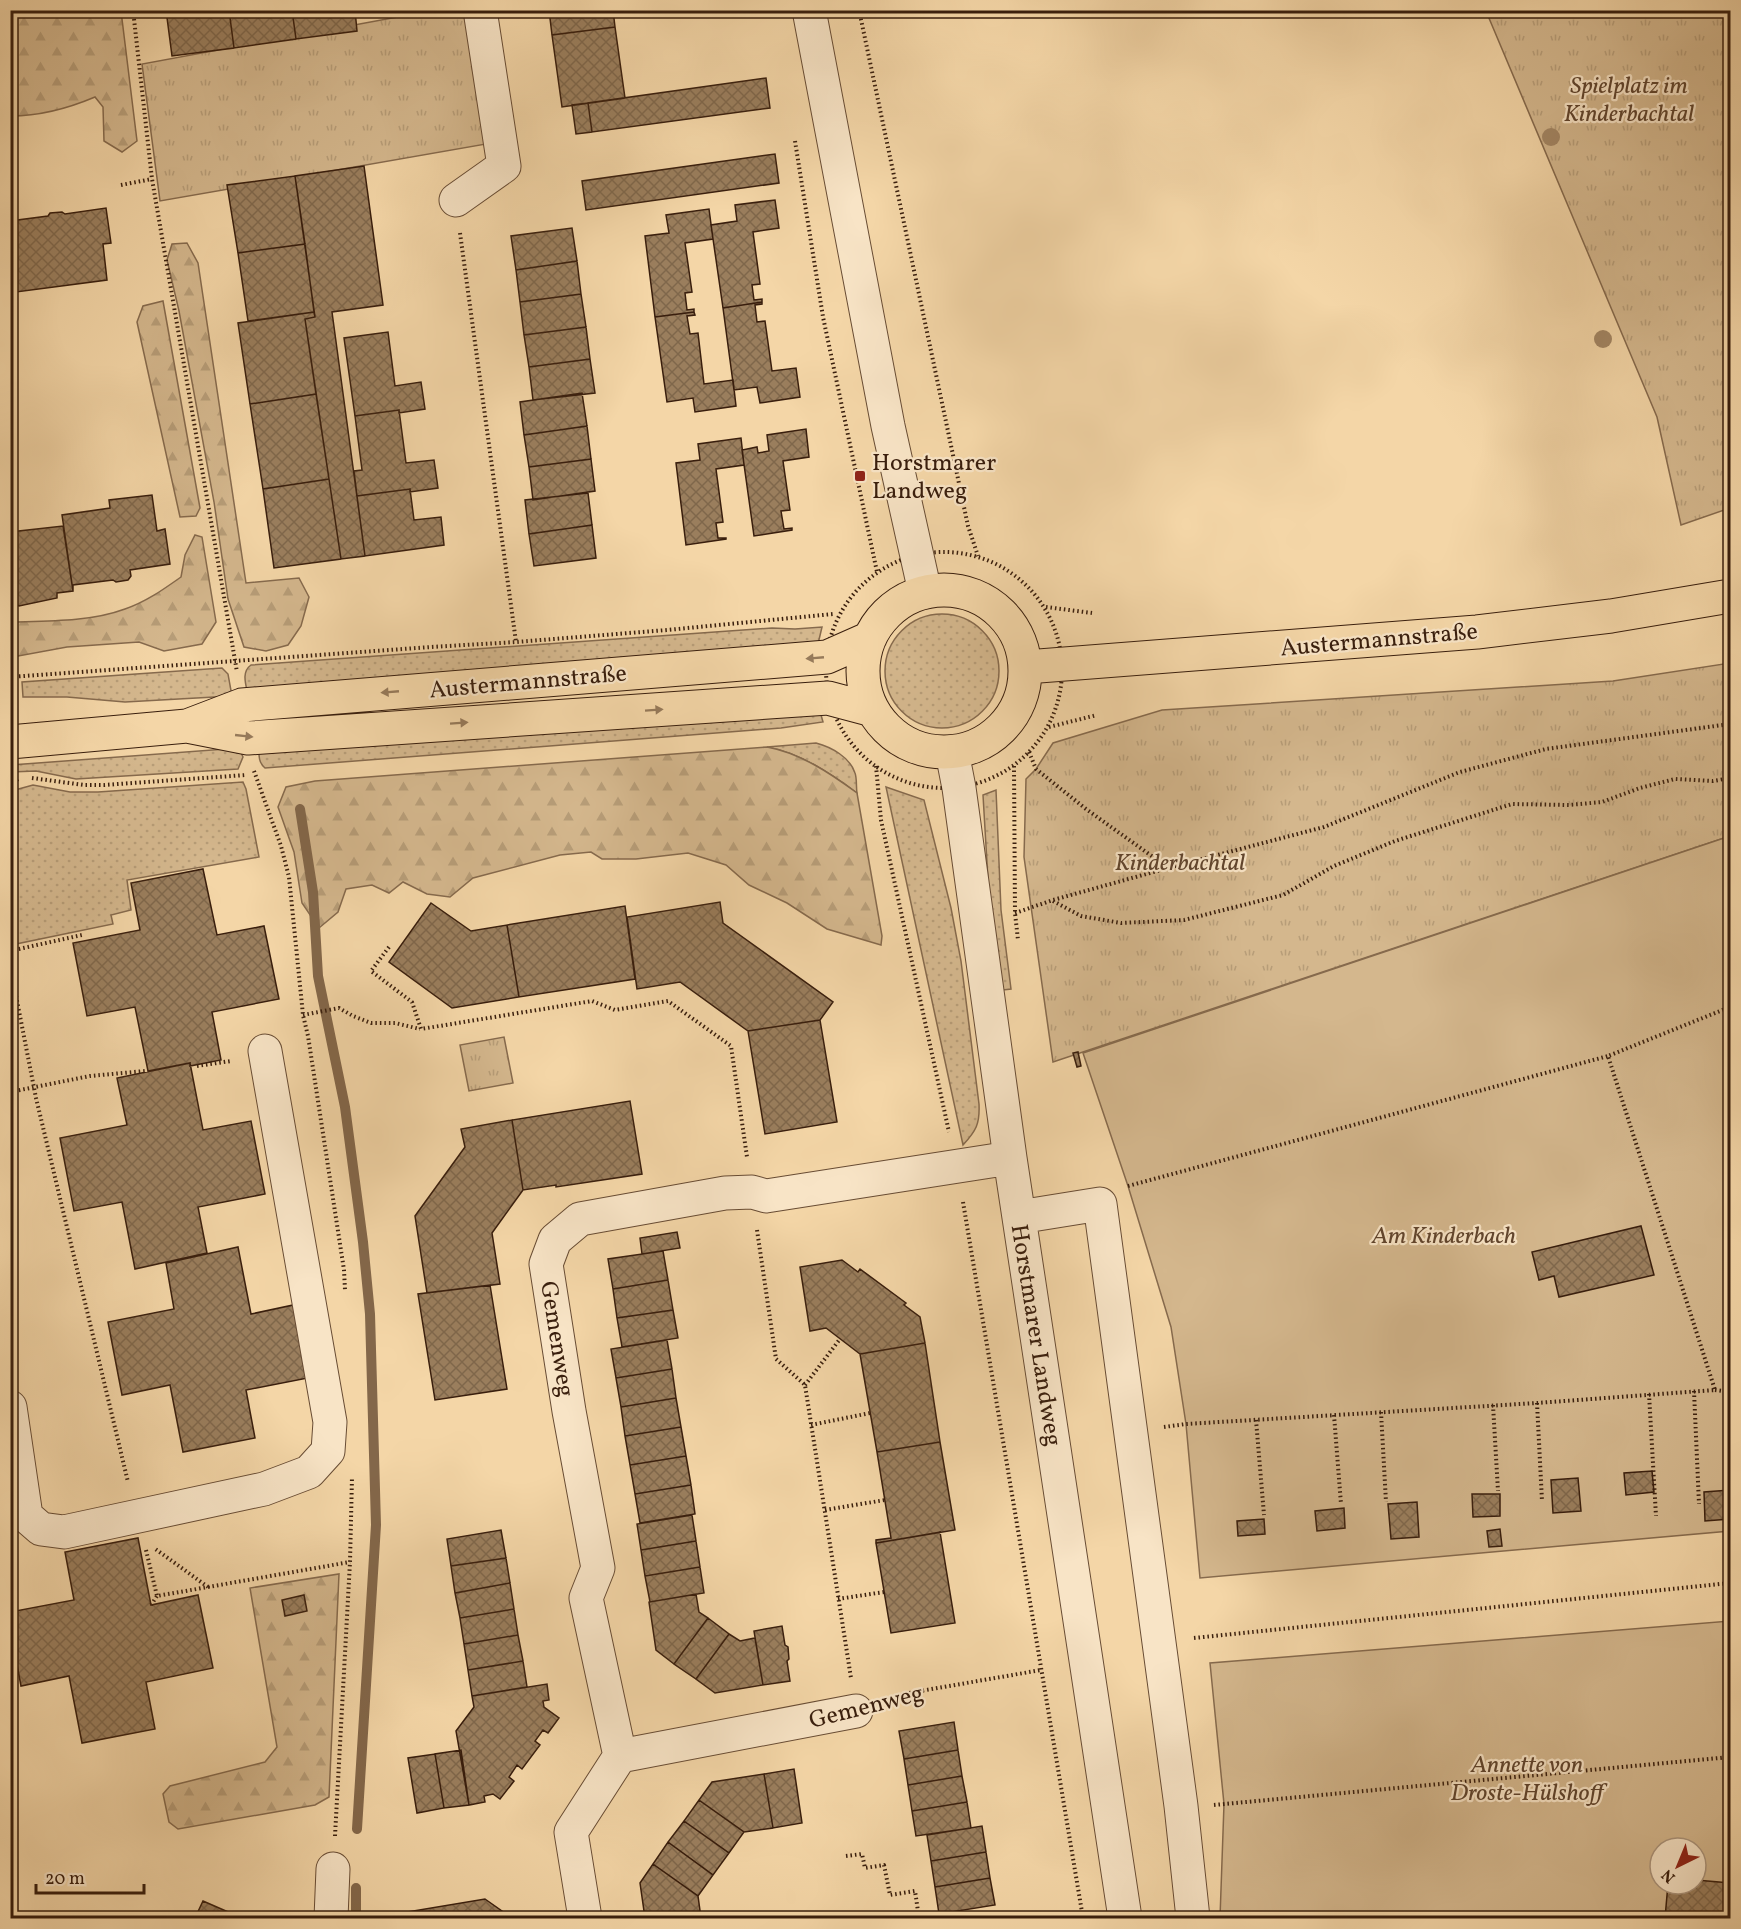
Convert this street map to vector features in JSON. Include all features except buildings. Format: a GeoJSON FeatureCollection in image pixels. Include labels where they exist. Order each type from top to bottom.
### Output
{"type":"FeatureCollection","features":[{"type":"Feature","properties":{"kind":"main road"},"geometry":{"type":"LineString","coordinates":[[949,590],[972,595],[993,606],[1010,623],[1021,644],[1026,667],[1023,692],[1013,715],[997,733],[976,747],[952,752],[928,751],[906,743],[887,729],[873,710],[864,687],[863,662],[870,638],[883,617],[902,602],[926,592],[949,590]]}},
{"type":"Feature","properties":{"kind":"main road","name":"Austermannstraße"},"geometry":{"type":"LineString","coordinates":[[1026,667],[1477,632],[1611,616],[1731,596]]}},
{"type":"Feature","properties":{"kind":"main road","name":"Austermannstraße"},"geometry":{"type":"LineString","coordinates":[[10,742],[186,726],[242,705],[827,657],[870,638]]}},
{"type":"Feature","properties":{"kind":"main road","name":"Austermannstraße"},"geometry":{"type":"LineString","coordinates":[[186,726],[248,738],[828,698],[873,710]]}},
{"type":"Feature","properties":{"kind":"street"},"geometry":{"type":"LineString","coordinates":[[456,200],[504,166],[480,10]]}},
{"type":"Feature","properties":{"kind":"street"},"geometry":{"type":"LineString","coordinates":[[809,10],[888,426],[926,592]]}},
{"type":"Feature","properties":{"kind":"street","name":"Horstmarer Landweg"},"geometry":{"type":"LineString","coordinates":[[952,752],[959,788],[1010,1158],[1125,1918]]}},
{"type":"Feature","properties":{"kind":"street"},"geometry":{"type":"LineString","coordinates":[[10,1407],[26,1515],[41,1529],[64,1532],[140,1528],[264,1489],[309,1472],[328,1451],[330,1422],[265,1051]]}},
{"type":"Feature","properties":{"kind":"street","name":"Gemenweg"},"geometry":{"type":"LineString","coordinates":[[856,1711],[620,1756],[586,1598],[598,1568],[569,1411],[546,1264],[555,1240],[580,1219],[725,1192],[752,1192],[766,1196],[1010,1158]]}},
{"type":"Feature","properties":{"kind":"street"},"geometry":{"type":"LineString","coordinates":[[1019,1217],[1100,1204],[1181,1806],[1193,1918]]}},
{"type":"Feature","properties":{"kind":"street"},"geometry":{"type":"LineString","coordinates":[[585,1918],[571,1832],[620,1756]]}},
{"type":"Feature","properties":{"kind":"street"},"geometry":{"type":"LineString","coordinates":[[331,1918],[333,1869]]}},
{"type":"Feature","properties":{"kind":"path"},"geometry":{"type":"LineString","coordinates":[[133,10],[152,179],[242,705]]}},
{"type":"Feature","properties":{"kind":"path"},"geometry":{"type":"LineString","coordinates":[[859,10],[968,526],[978,556],[1008,571],[1034,593],[1045,606],[1052,621]]}},
{"type":"Feature","properties":{"kind":"path"},"geometry":{"type":"LineString","coordinates":[[10,677],[516,642],[840,613],[852,595],[877,572],[823,317],[794,134]]}},
{"type":"Feature","properties":{"kind":"path"},"geometry":{"type":"LineString","coordinates":[[121,185],[152,179]]}},
{"type":"Feature","properties":{"kind":"path"},"geometry":{"type":"LineString","coordinates":[[456,200],[516,642]]}},
{"type":"Feature","properties":{"kind":"path"},"geometry":{"type":"LineString","coordinates":[[1045,606],[1092,613]]}},
{"type":"Feature","properties":{"kind":"path"},"geometry":{"type":"LineString","coordinates":[[1048,728],[1097,715]]}},
{"type":"Feature","properties":{"kind":"path"},"geometry":{"type":"LineString","coordinates":[[1015,913],[1168,868],[1324,828],[1460,772],[1546,749],[1731,724]]}},
{"type":"Feature","properties":{"kind":"path"},"geometry":{"type":"LineString","coordinates":[[842,731],[876,766],[881,820],[957,1167],[1083,1918]]}},
{"type":"Feature","properties":{"kind":"path"},"geometry":{"type":"LineString","coordinates":[[248,738],[255,774]]}},
{"type":"Feature","properties":{"kind":"path"},"geometry":{"type":"LineString","coordinates":[[1029,752],[1036,769],[1086,809],[1168,868]]}},
{"type":"Feature","properties":{"kind":"path"},"geometry":{"type":"LineString","coordinates":[[10,786],[20,777]]}},
{"type":"Feature","properties":{"kind":"path"},"geometry":{"type":"LineString","coordinates":[[1053,900],[1081,916],[1121,923],[1184,920],[1283,895],[1334,866],[1395,841],[1512,804],[1569,805],[1602,802],[1640,788],[1676,779],[1713,781],[1731,778]]}},
{"type":"Feature","properties":{"kind":"path"},"geometry":{"type":"LineString","coordinates":[[10,951],[82,935]]}},
{"type":"Feature","properties":{"kind":"path"},"geometry":{"type":"LineString","coordinates":[[389,947],[371,970],[412,1002],[421,1029]]}},
{"type":"Feature","properties":{"kind":"path"},"geometry":{"type":"LineString","coordinates":[[10,965],[34,1087],[157,1596]]}},
{"type":"Feature","properties":{"kind":"path"},"geometry":{"type":"LineString","coordinates":[[303,1015],[339,1008],[371,1023],[395,1023],[421,1029],[592,1001],[615,1010],[668,1001],[732,1046],[776,1359],[805,1385],[856,1711]]}},
{"type":"Feature","properties":{"kind":"path"},"geometry":{"type":"LineString","coordinates":[[1100,1204],[1128,1186],[1608,1056],[1731,1007]]}},
{"type":"Feature","properties":{"kind":"path"},"geometry":{"type":"LineString","coordinates":[[1608,1056],[1715,1390]]}},
{"type":"Feature","properties":{"kind":"path"},"geometry":{"type":"LineString","coordinates":[[196,1066],[222,1063]]}},
{"type":"Feature","properties":{"kind":"path"},"geometry":{"type":"LineString","coordinates":[[10,1092],[90,1076],[145,1071]]}},
{"type":"Feature","properties":{"kind":"path"},"geometry":{"type":"LineString","coordinates":[[805,1385],[840,1339]]}},
{"type":"Feature","properties":{"kind":"path"},"geometry":{"type":"LineString","coordinates":[[1694,1391],[1700,1504]]}},
{"type":"Feature","properties":{"kind":"path"},"geometry":{"type":"LineString","coordinates":[[1130,1431],[1186,1424],[1493,1406],[1694,1391],[1731,1392]]}},
{"type":"Feature","properties":{"kind":"path"},"geometry":{"type":"LineString","coordinates":[[1649,1394],[1656,1516]]}},
{"type":"Feature","properties":{"kind":"path"},"geometry":{"type":"LineString","coordinates":[[1537,1403],[1542,1501]]}},
{"type":"Feature","properties":{"kind":"path"},"geometry":{"type":"LineString","coordinates":[[1493,1406],[1498,1491]]}},
{"type":"Feature","properties":{"kind":"path"},"geometry":{"type":"LineString","coordinates":[[1381,1412],[1386,1502]]}},
{"type":"Feature","properties":{"kind":"path"},"geometry":{"type":"LineString","coordinates":[[811,1425],[870,1413]]}},
{"type":"Feature","properties":{"kind":"path"},"geometry":{"type":"LineString","coordinates":[[1334,1415],[1341,1504]]}},
{"type":"Feature","properties":{"kind":"path"},"geometry":{"type":"LineString","coordinates":[[1256,1420],[1264,1515]]}},
{"type":"Feature","properties":{"kind":"path"},"geometry":{"type":"LineString","coordinates":[[825,1510],[885,1500]]}},
{"type":"Feature","properties":{"kind":"path"},"geometry":{"type":"LineString","coordinates":[[140,1528],[208,1587]]}},
{"type":"Feature","properties":{"kind":"path"},"geometry":{"type":"LineString","coordinates":[[151,1605],[157,1596],[350,1562]]}},
{"type":"Feature","properties":{"kind":"path"},"geometry":{"type":"LineString","coordinates":[[1159,1641],[1731,1583]]}},
{"type":"Feature","properties":{"kind":"path"},"geometry":{"type":"LineString","coordinates":[[838,1599],[884,1592]]}},
{"type":"Feature","properties":{"kind":"path","name":"Gemenweg"},"geometry":{"type":"LineString","coordinates":[[856,1711],[909,1693],[1041,1670]]}},
{"type":"Feature","properties":{"kind":"path"},"geometry":{"type":"LineString","coordinates":[[1181,1806],[1236,1803],[1731,1757]]}},
{"type":"Feature","properties":{"kind":"path"},"geometry":{"type":"LineString","coordinates":[[846,1856],[862,1854],[865,1868],[884,1865],[890,1895],[915,1891],[919,1918]]}},
{"type":"Feature","properties":{"kind":"green space"},"geometry":{"type":"Polygon","coordinates":[[[11,10],[121,11],[137,141],[122,152],[104,141],[103,107],[95,97],[54,111],[11,116],[11,10]]]}},
{"type":"Feature","properties":{"kind":"green space"},"geometry":{"type":"Polygon","coordinates":[[[430,11],[474,11],[492,143],[160,201],[142,64],[430,11]]]}},
{"type":"Feature","properties":{"kind":"green space","name":"Spielplatz im Kinderbachtal"},"geometry":{"type":"Polygon","coordinates":[[[1486,11],[1730,11],[1730,508],[1681,525],[1657,417],[1486,11]]]}},
{"type":"Feature","properties":{"kind":"green space"},"geometry":{"type":"Polygon","coordinates":[[[187,243],[198,263],[246,583],[299,578],[309,597],[301,626],[288,645],[266,651],[244,647],[228,599],[214,502],[179,311],[167,260],[172,244],[187,243]]]}},
{"type":"Feature","properties":{"kind":"green space"},"geometry":{"type":"Polygon","coordinates":[[[163,301],[200,508],[196,516],[180,517],[137,322],[143,306],[163,301]]]}},
{"type":"Feature","properties":{"kind":"green space"},"geometry":{"type":"Polygon","coordinates":[[[195,535],[202,537],[216,622],[202,644],[164,651],[139,642],[67,647],[13,657],[11,622],[83,619],[112,613],[140,603],[181,577],[185,555],[195,535]]]}},
{"type":"Feature","properties":{"kind":"green space"},"geometry":{"type":"Polygon","coordinates":[[[942,614],[964,618],[974,623],[990,639],[995,649],[999,671],[995,693],[990,703],[974,719],[964,724],[942,728],[920,724],[910,719],[894,703],[889,693],[885,671],[889,649],[894,639],[910,623],[920,618],[942,614]]]}},
{"type":"Feature","properties":{"kind":"green space"},"geometry":{"type":"Polygon","coordinates":[[[822,627],[818,644],[248,695],[245,679],[246,671],[251,665],[772,628],[822,627]]]}},
{"type":"Feature","properties":{"kind":"green space","name":"Kinderbachtal"},"geometry":{"type":"Polygon","coordinates":[[[1730,663],[1730,836],[1053,1062],[1024,857],[1026,779],[1036,769],[1053,743],[1162,710],[1613,681],[1730,663]]]}},
{"type":"Feature","properties":{"kind":"green space"},"geometry":{"type":"Polygon","coordinates":[[[222,668],[228,674],[232,696],[125,702],[67,697],[23,697],[22,682],[222,668]]]}},
{"type":"Feature","properties":{"kind":"green space"},"geometry":{"type":"Polygon","coordinates":[[[819,708],[823,722],[781,728],[265,768],[259,756],[259,747],[819,708]]]}},
{"type":"Feature","properties":{"kind":"green space"},"geometry":{"type":"Polygon","coordinates":[[[816,743],[834,750],[849,762],[856,775],[857,793],[803,759],[767,747],[816,743]]]}},
{"type":"Feature","properties":{"kind":"green space"},"geometry":{"type":"Polygon","coordinates":[[[767,747],[803,759],[857,793],[882,936],[881,945],[827,929],[787,903],[749,885],[726,865],[688,853],[636,859],[602,859],[591,852],[560,855],[473,878],[450,897],[427,894],[403,882],[389,893],[372,885],[346,889],[338,912],[319,928],[302,903],[294,852],[278,807],[286,787],[315,781],[767,747]]]}},
{"type":"Feature","properties":{"kind":"green space"},"geometry":{"type":"Polygon","coordinates":[[[239,748],[243,757],[238,769],[76,779],[36,771],[11,772],[11,765],[239,748]]]}},
{"type":"Feature","properties":{"kind":"green space"},"geometry":{"type":"Polygon","coordinates":[[[243,782],[259,857],[127,880],[131,910],[111,915],[113,924],[11,945],[10,794],[15,790],[33,785],[70,792],[98,792],[243,782]]]}},
{"type":"Feature","properties":{"kind":"green space"},"geometry":{"type":"Polygon","coordinates":[[[886,787],[924,800],[951,908],[961,961],[979,1104],[976,1127],[963,1145],[886,787]]]}},
{"type":"Feature","properties":{"kind":"green space"},"geometry":{"type":"Polygon","coordinates":[[[996,790],[1001,910],[1011,989],[1003,990],[990,914],[983,795],[996,790]]]}},
{"type":"Feature","properties":{"kind":"green space","name":"Am Kinderbach"},"geometry":{"type":"Polygon","coordinates":[[[1730,836],[1730,1531],[1200,1578],[1186,1424],[1171,1327],[1128,1186],[1083,1053],[1730,836]]]}},
{"type":"Feature","properties":{"kind":"green space"},"geometry":{"type":"Polygon","coordinates":[[[504,1037],[513,1083],[469,1091],[460,1045],[504,1037]]]}},
{"type":"Feature","properties":{"kind":"green space"},"geometry":{"type":"Polygon","coordinates":[[[339,1574],[329,1797],[315,1805],[178,1829],[169,1822],[163,1794],[170,1786],[265,1762],[277,1747],[250,1588],[339,1574]]]}},
{"type":"Feature","properties":{"kind":"green space","name":"Annette von Droste-Hülshoff"},"geometry":{"type":"Polygon","coordinates":[[[1730,1621],[1730,1918],[1220,1918],[1224,1804],[1210,1663],[1730,1621]]]}},
{"type":"Feature","properties":{"kind":"waterway"},"geometry":{"type":"LineString","coordinates":[[300,809],[313,892],[318,976],[345,1107],[370,1314],[376,1525],[357,1829]]}},
{"type":"Feature","properties":{"kind":"waterway"},"geometry":{"type":"LineString","coordinates":[[356,1888],[356,1918]]}},
{"type":"Feature","properties":{"kind":"place","name":"Horstmarer Landweg"},"geometry":{"type":"Point","coordinates":[860,476]}}]}
